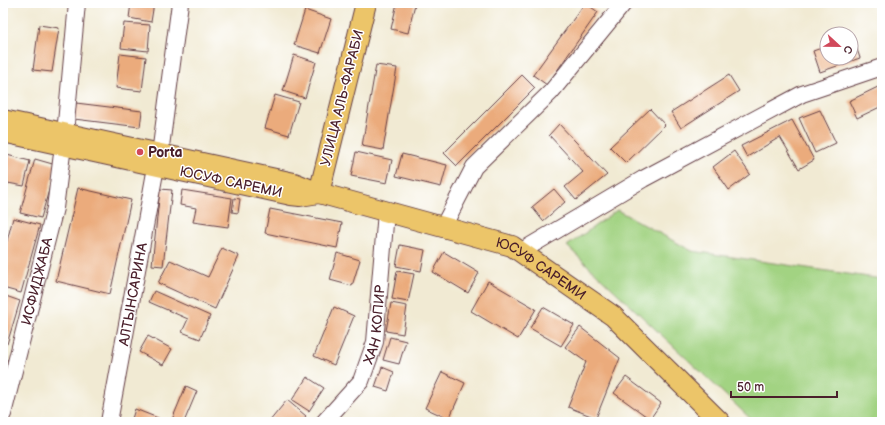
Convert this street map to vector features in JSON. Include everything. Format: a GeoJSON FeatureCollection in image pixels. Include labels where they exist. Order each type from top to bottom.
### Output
{"type":"FeatureCollection","features":[{"type":"Feature","properties":{"kind":"main road","name":"УЛИЦА АЛЬ-ФАРАБИ"},"geometry":{"type":"LineString","coordinates":[[319,193],[366,3]]}},
{"type":"Feature","properties":{"kind":"main road","name":"ЮСУФ САРЕМИ"},"geometry":{"type":"LineString","coordinates":[[3,120],[64,140]]}},
{"type":"Feature","properties":{"kind":"main road","name":"ЮСУФ САРЕМИ"},"geometry":{"type":"LineString","coordinates":[[3,132],[64,140],[158,160],[291,195],[300,196],[319,193],[512,246],[613,316],[720,422]]}},
{"type":"Feature","properties":{"kind":"street","name":"ИСФИДЖАБА"},"geometry":{"type":"LineString","coordinates":[[3,414],[55,208],[64,140],[77,3]]}},
{"type":"Feature","properties":{"kind":"street","name":"АЛТЫНСАРИНА"},"geometry":{"type":"LineString","coordinates":[[109,422],[158,160],[180,3]]}},
{"type":"Feature","properties":{"kind":"street"},"geometry":{"type":"LineString","coordinates":[[443,227],[474,167],[551,92],[624,3]]}},
{"type":"Feature","properties":{"kind":"street"},"geometry":{"type":"LineString","coordinates":[[520,252],[643,178],[802,94],[882,67]]}},
{"type":"Feature","properties":{"kind":"street","name":"ХАН КОПИР"},"geometry":{"type":"LineString","coordinates":[[324,422],[361,381],[375,342],[386,212]]}},
{"type":"Feature","properties":{"kind":"green space"},"geometry":{"type":"Polygon","coordinates":[[[617,210],[692,251],[882,279],[882,422],[754,422],[567,246],[617,210]]]}},
{"type":"Feature","properties":{"kind":"building"},"geometry":{"type":"Polygon","coordinates":[[[131,3],[154,3],[151,22],[129,18],[131,3]]]}},
{"type":"Feature","properties":{"kind":"building"},"geometry":{"type":"Polygon","coordinates":[[[397,3],[415,4],[408,33],[391,29],[397,3]]]}},
{"type":"Feature","properties":{"kind":"building"},"geometry":{"type":"Polygon","coordinates":[[[585,3],[598,12],[547,85],[533,75],[585,3]]]}},
{"type":"Feature","properties":{"kind":"building"},"geometry":{"type":"Polygon","coordinates":[[[305,10],[331,19],[320,53],[294,45],[305,10]]]}},
{"type":"Feature","properties":{"kind":"building"},"geometry":{"type":"Polygon","coordinates":[[[124,23],[150,25],[148,51],[121,48],[124,23]]]}},
{"type":"Feature","properties":{"kind":"building"},"geometry":{"type":"Polygon","coordinates":[[[39,25],[59,28],[52,72],[33,70],[39,25]]]}},
{"type":"Feature","properties":{"kind":"building"},"geometry":{"type":"Polygon","coordinates":[[[819,49],[819,66],[837,66],[820,72],[813,51],[819,49]]]}},
{"type":"Feature","properties":{"kind":"building"},"geometry":{"type":"Polygon","coordinates":[[[120,54],[146,57],[142,91],[116,88],[120,54]]]}},
{"type":"Feature","properties":{"kind":"building"},"geometry":{"type":"Polygon","coordinates":[[[294,55],[316,62],[305,98],[283,91],[294,55]]]}},
{"type":"Feature","properties":{"kind":"building"},"geometry":{"type":"Polygon","coordinates":[[[376,65],[397,68],[383,150],[362,146],[376,65]]]}},
{"type":"Feature","properties":{"kind":"building"},"geometry":{"type":"Polygon","coordinates":[[[522,75],[535,88],[457,166],[444,153],[522,75]]]}},
{"type":"Feature","properties":{"kind":"building"},"geometry":{"type":"Polygon","coordinates":[[[729,75],[739,91],[681,128],[671,112],[729,75]]]}},
{"type":"Feature","properties":{"kind":"building"},"geometry":{"type":"Polygon","coordinates":[[[882,85],[882,106],[857,118],[849,101],[882,85]]]}},
{"type":"Feature","properties":{"kind":"building"},"geometry":{"type":"Polygon","coordinates":[[[275,95],[299,102],[289,135],[265,128],[275,95]]]}},
{"type":"Feature","properties":{"kind":"building"},"geometry":{"type":"Polygon","coordinates":[[[76,103],[142,111],[140,127],[74,119],[76,103]]]}},
{"type":"Feature","properties":{"kind":"building"},"geometry":{"type":"Polygon","coordinates":[[[650,109],[665,125],[626,163],[610,147],[650,109]]]}},
{"type":"Feature","properties":{"kind":"building"},"geometry":{"type":"Polygon","coordinates":[[[820,110],[836,143],[815,153],[799,118],[820,110]]]}},
{"type":"Feature","properties":{"kind":"building"},"geometry":{"type":"Polygon","coordinates":[[[792,120],[814,160],[799,169],[780,137],[747,157],[741,146],[792,120]]]}},
{"type":"Feature","properties":{"kind":"building"},"geometry":{"type":"Polygon","coordinates":[[[559,124],[607,175],[576,200],[565,187],[583,172],[549,135],[559,124]]]}},
{"type":"Feature","properties":{"kind":"building"},"geometry":{"type":"Polygon","coordinates":[[[734,151],[750,174],[729,190],[713,167],[734,151]]]}},
{"type":"Feature","properties":{"kind":"building"},"geometry":{"type":"Polygon","coordinates":[[[356,152],[392,160],[387,183],[351,176],[356,152]]]}},
{"type":"Feature","properties":{"kind":"building"},"geometry":{"type":"Polygon","coordinates":[[[3,154],[30,161],[24,186],[8,183],[5,198],[3,198],[3,154]]]}},
{"type":"Feature","properties":{"kind":"building"},"geometry":{"type":"Polygon","coordinates":[[[402,154],[447,165],[441,187],[396,176],[402,154]]]}},
{"type":"Feature","properties":{"kind":"building"},"geometry":{"type":"Polygon","coordinates":[[[35,159],[56,165],[41,218],[20,213],[35,159]]]}},
{"type":"Feature","properties":{"kind":"building"},"geometry":{"type":"Polygon","coordinates":[[[78,188],[131,200],[110,294],[56,281],[78,188]]]}},
{"type":"Feature","properties":{"kind":"building"},"geometry":{"type":"Polygon","coordinates":[[[160,189],[172,190],[163,266],[152,265],[160,189]]]}},
{"type":"Feature","properties":{"kind":"building"},"geometry":{"type":"Polygon","coordinates":[[[554,189],[565,202],[543,221],[532,207],[554,189]]]}},
{"type":"Feature","properties":{"kind":"building"},"geometry":{"type":"Polygon","coordinates":[[[182,190],[232,198],[228,227],[193,222],[196,208],[180,205],[182,190]]]}},
{"type":"Feature","properties":{"kind":"building"},"geometry":{"type":"Polygon","coordinates":[[[234,198],[240,199],[238,213],[232,212],[234,198]]]}},
{"type":"Feature","properties":{"kind":"building"},"geometry":{"type":"Polygon","coordinates":[[[270,209],[342,223],[337,248],[265,233],[270,209]]]}},
{"type":"Feature","properties":{"kind":"building"},"geometry":{"type":"Polygon","coordinates":[[[13,218],[40,225],[21,293],[3,288],[3,256],[13,218]]]}},
{"type":"Feature","properties":{"kind":"building"},"geometry":{"type":"Polygon","coordinates":[[[400,245],[425,250],[421,271],[396,266],[400,245]]]}},
{"type":"Feature","properties":{"kind":"building"},"geometry":{"type":"Polygon","coordinates":[[[222,248],[239,256],[215,309],[158,283],[170,260],[208,277],[222,248]]]}},
{"type":"Feature","properties":{"kind":"building"},"geometry":{"type":"Polygon","coordinates":[[[444,252],[479,273],[468,293],[433,272],[444,252]]]}},
{"type":"Feature","properties":{"kind":"building"},"geometry":{"type":"Polygon","coordinates":[[[337,253],[360,260],[352,286],[330,280],[337,253]]]}},
{"type":"Feature","properties":{"kind":"building"},"geometry":{"type":"Polygon","coordinates":[[[397,271],[414,274],[408,302],[392,299],[397,271]]]}},
{"type":"Feature","properties":{"kind":"building"},"geometry":{"type":"Polygon","coordinates":[[[488,281],[536,309],[518,339],[471,311],[488,281]]]}},
{"type":"Feature","properties":{"kind":"building"},"geometry":{"type":"Polygon","coordinates":[[[154,291],[210,316],[200,339],[182,332],[188,319],[149,302],[154,291]]]}},
{"type":"Feature","properties":{"kind":"building"},"geometry":{"type":"Polygon","coordinates":[[[3,295],[20,301],[7,344],[3,343],[3,295]]]}},
{"type":"Feature","properties":{"kind":"building"},"geometry":{"type":"Polygon","coordinates":[[[391,303],[407,306],[403,334],[386,331],[391,303]]]}},
{"type":"Feature","properties":{"kind":"building"},"geometry":{"type":"Polygon","coordinates":[[[334,307],[354,316],[334,365],[314,356],[334,307]]]}},
{"type":"Feature","properties":{"kind":"building"},"geometry":{"type":"Polygon","coordinates":[[[543,307],[574,325],[561,346],[530,328],[543,307]]]}},
{"type":"Feature","properties":{"kind":"building"},"geometry":{"type":"Polygon","coordinates":[[[580,327],[620,358],[596,418],[568,407],[586,362],[565,347],[580,327]]]}},
{"type":"Feature","properties":{"kind":"building"},"geometry":{"type":"Polygon","coordinates":[[[148,336],[172,349],[163,365],[139,352],[148,336]]]}},
{"type":"Feature","properties":{"kind":"building"},"geometry":{"type":"Polygon","coordinates":[[[390,337],[406,341],[399,364],[383,360],[390,337]]]}},
{"type":"Feature","properties":{"kind":"building"},"geometry":{"type":"Polygon","coordinates":[[[3,359],[8,360],[3,375],[3,359]]]}},
{"type":"Feature","properties":{"kind":"building"},"geometry":{"type":"Polygon","coordinates":[[[382,367],[394,372],[388,391],[375,387],[382,367]]]}},
{"type":"Feature","properties":{"kind":"building"},"geometry":{"type":"Polygon","coordinates":[[[442,372],[465,383],[449,419],[425,408],[442,372]]]}},
{"type":"Feature","properties":{"kind":"building"},"geometry":{"type":"Polygon","coordinates":[[[307,377],[324,388],[309,411],[292,400],[307,377]]]}},
{"type":"Feature","properties":{"kind":"building"},"geometry":{"type":"Polygon","coordinates":[[[626,377],[661,403],[650,419],[614,393],[626,377]]]}},
{"type":"Feature","properties":{"kind":"building"},"geometry":{"type":"Polygon","coordinates":[[[186,386],[197,391],[184,422],[171,422],[186,386]]]}},
{"type":"Feature","properties":{"kind":"building"},"geometry":{"type":"Polygon","coordinates":[[[287,400],[306,416],[301,422],[269,422],[287,400]]]}},
{"type":"Feature","properties":{"kind":"building"},"geometry":{"type":"Polygon","coordinates":[[[135,409],[168,422],[131,422],[135,409]]]}},
{"type":"Feature","properties":{"kind":"place","name":"Porta"},"geometry":{"type":"Point","coordinates":[140,152]}}]}
